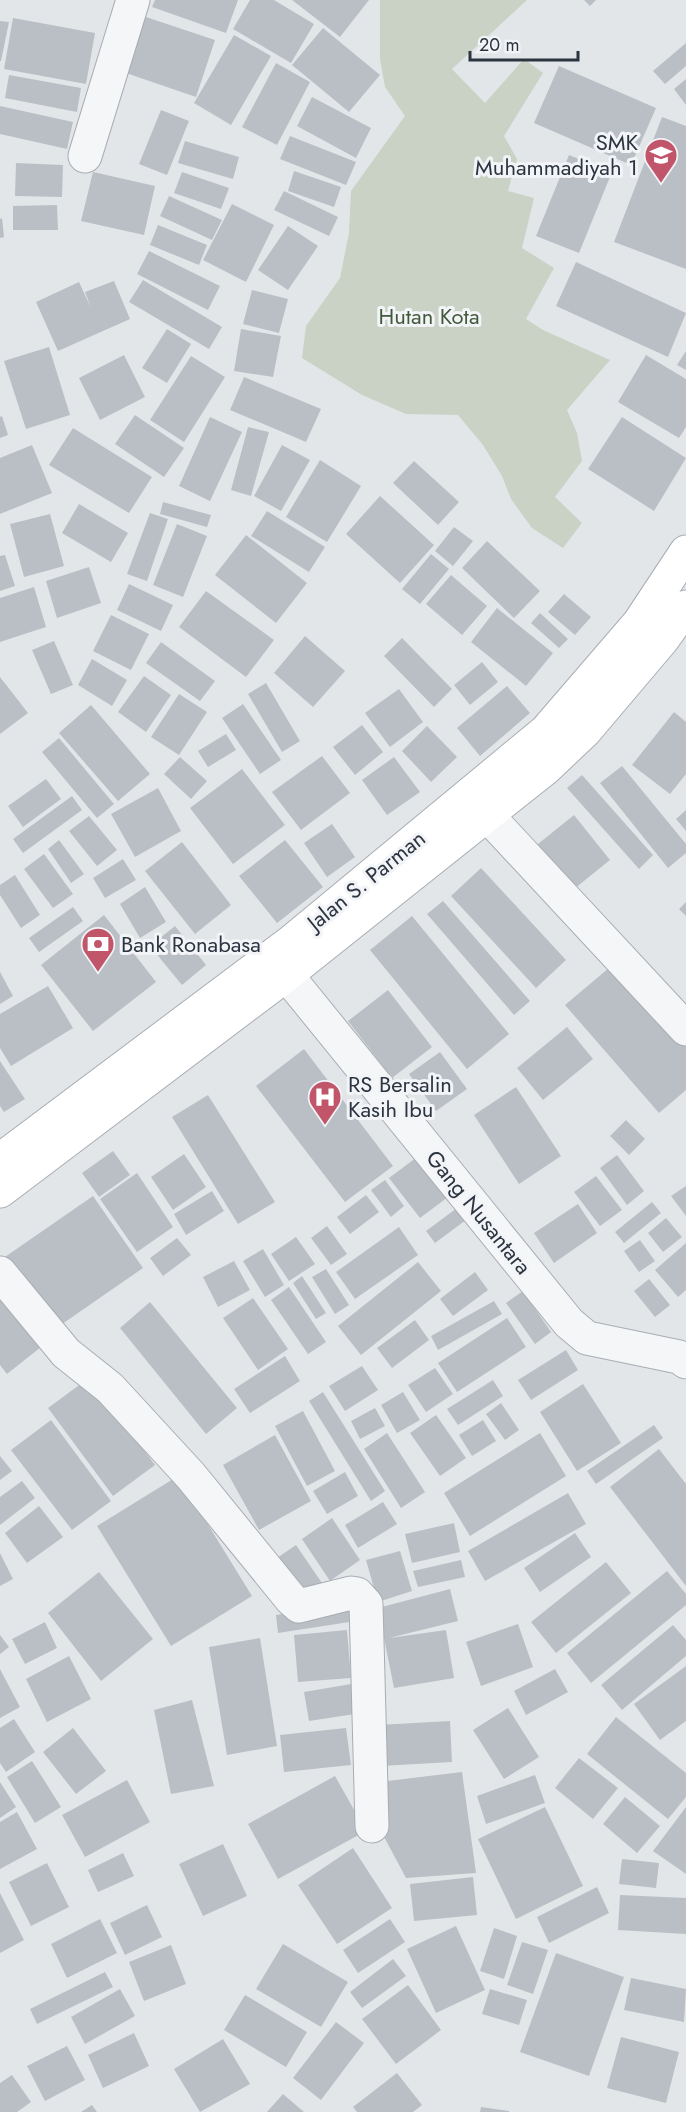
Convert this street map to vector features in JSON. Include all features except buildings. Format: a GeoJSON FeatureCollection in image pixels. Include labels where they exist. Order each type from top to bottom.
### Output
{"type":"FeatureCollection","features":[{"type":"Feature","properties":{"kind":"main road","name":"Jalan S. Parman"},"geometry":{"type":"LineString","coordinates":[[0,1191],[279,966],[546,731],[639,623],[686,552]]}},
{"type":"Feature","properties":{"kind":"main road","name":"Jalan S. Parman"},"geometry":{"type":"LineString","coordinates":[[0,1160],[279,966],[487,815],[546,768],[585,731],[662,640],[686,607]]}},
{"type":"Feature","properties":{"kind":"street"},"geometry":{"type":"LineString","coordinates":[[85,156],[133,0]]}},
{"type":"Feature","properties":{"kind":"street"},"geometry":{"type":"LineString","coordinates":[[487,815],[686,1029]]}},
{"type":"Feature","properties":{"kind":"street","name":"Gang Nusantara"},"geometry":{"type":"LineString","coordinates":[[279,966],[569,1323],[587,1338],[679,1357],[686,1362]]}},
{"type":"Feature","properties":{"kind":"street"},"geometry":{"type":"LineString","coordinates":[[0,1273],[66,1353],[110,1388],[191,1476],[291,1599],[299,1606],[311,1605],[351,1593],[357,1594],[366,1604],[372,1826]]}},
{"type":"Feature","properties":{"kind":"green space","name":"Hutan Kota"},"geometry":{"type":"Polygon","coordinates":[[[380,0],[527,0],[452,69],[485,103],[524,59],[543,73],[504,136],[517,159],[508,191],[534,198],[522,248],[554,268],[526,319],[543,330],[610,360],[567,410],[577,433],[582,461],[555,497],[582,523],[563,548],[532,528],[511,499],[502,476],[483,445],[458,415],[406,414],[362,395],[302,358],[306,326],[340,278],[349,233],[351,191],[405,116],[385,87],[380,59],[380,0]]]}},
{"type":"Feature","properties":{"kind":"place","name":"SMK Muhammadiyah 1"},"geometry":{"type":"Point","coordinates":[661,184]}},
{"type":"Feature","properties":{"kind":"place","name":"Bank Ronabasa"},"geometry":{"type":"Point","coordinates":[98,973]}},
{"type":"Feature","properties":{"kind":"place","name":"RS Bersalin Kasih Ibu"},"geometry":{"type":"Point","coordinates":[325,1126]}}]}
